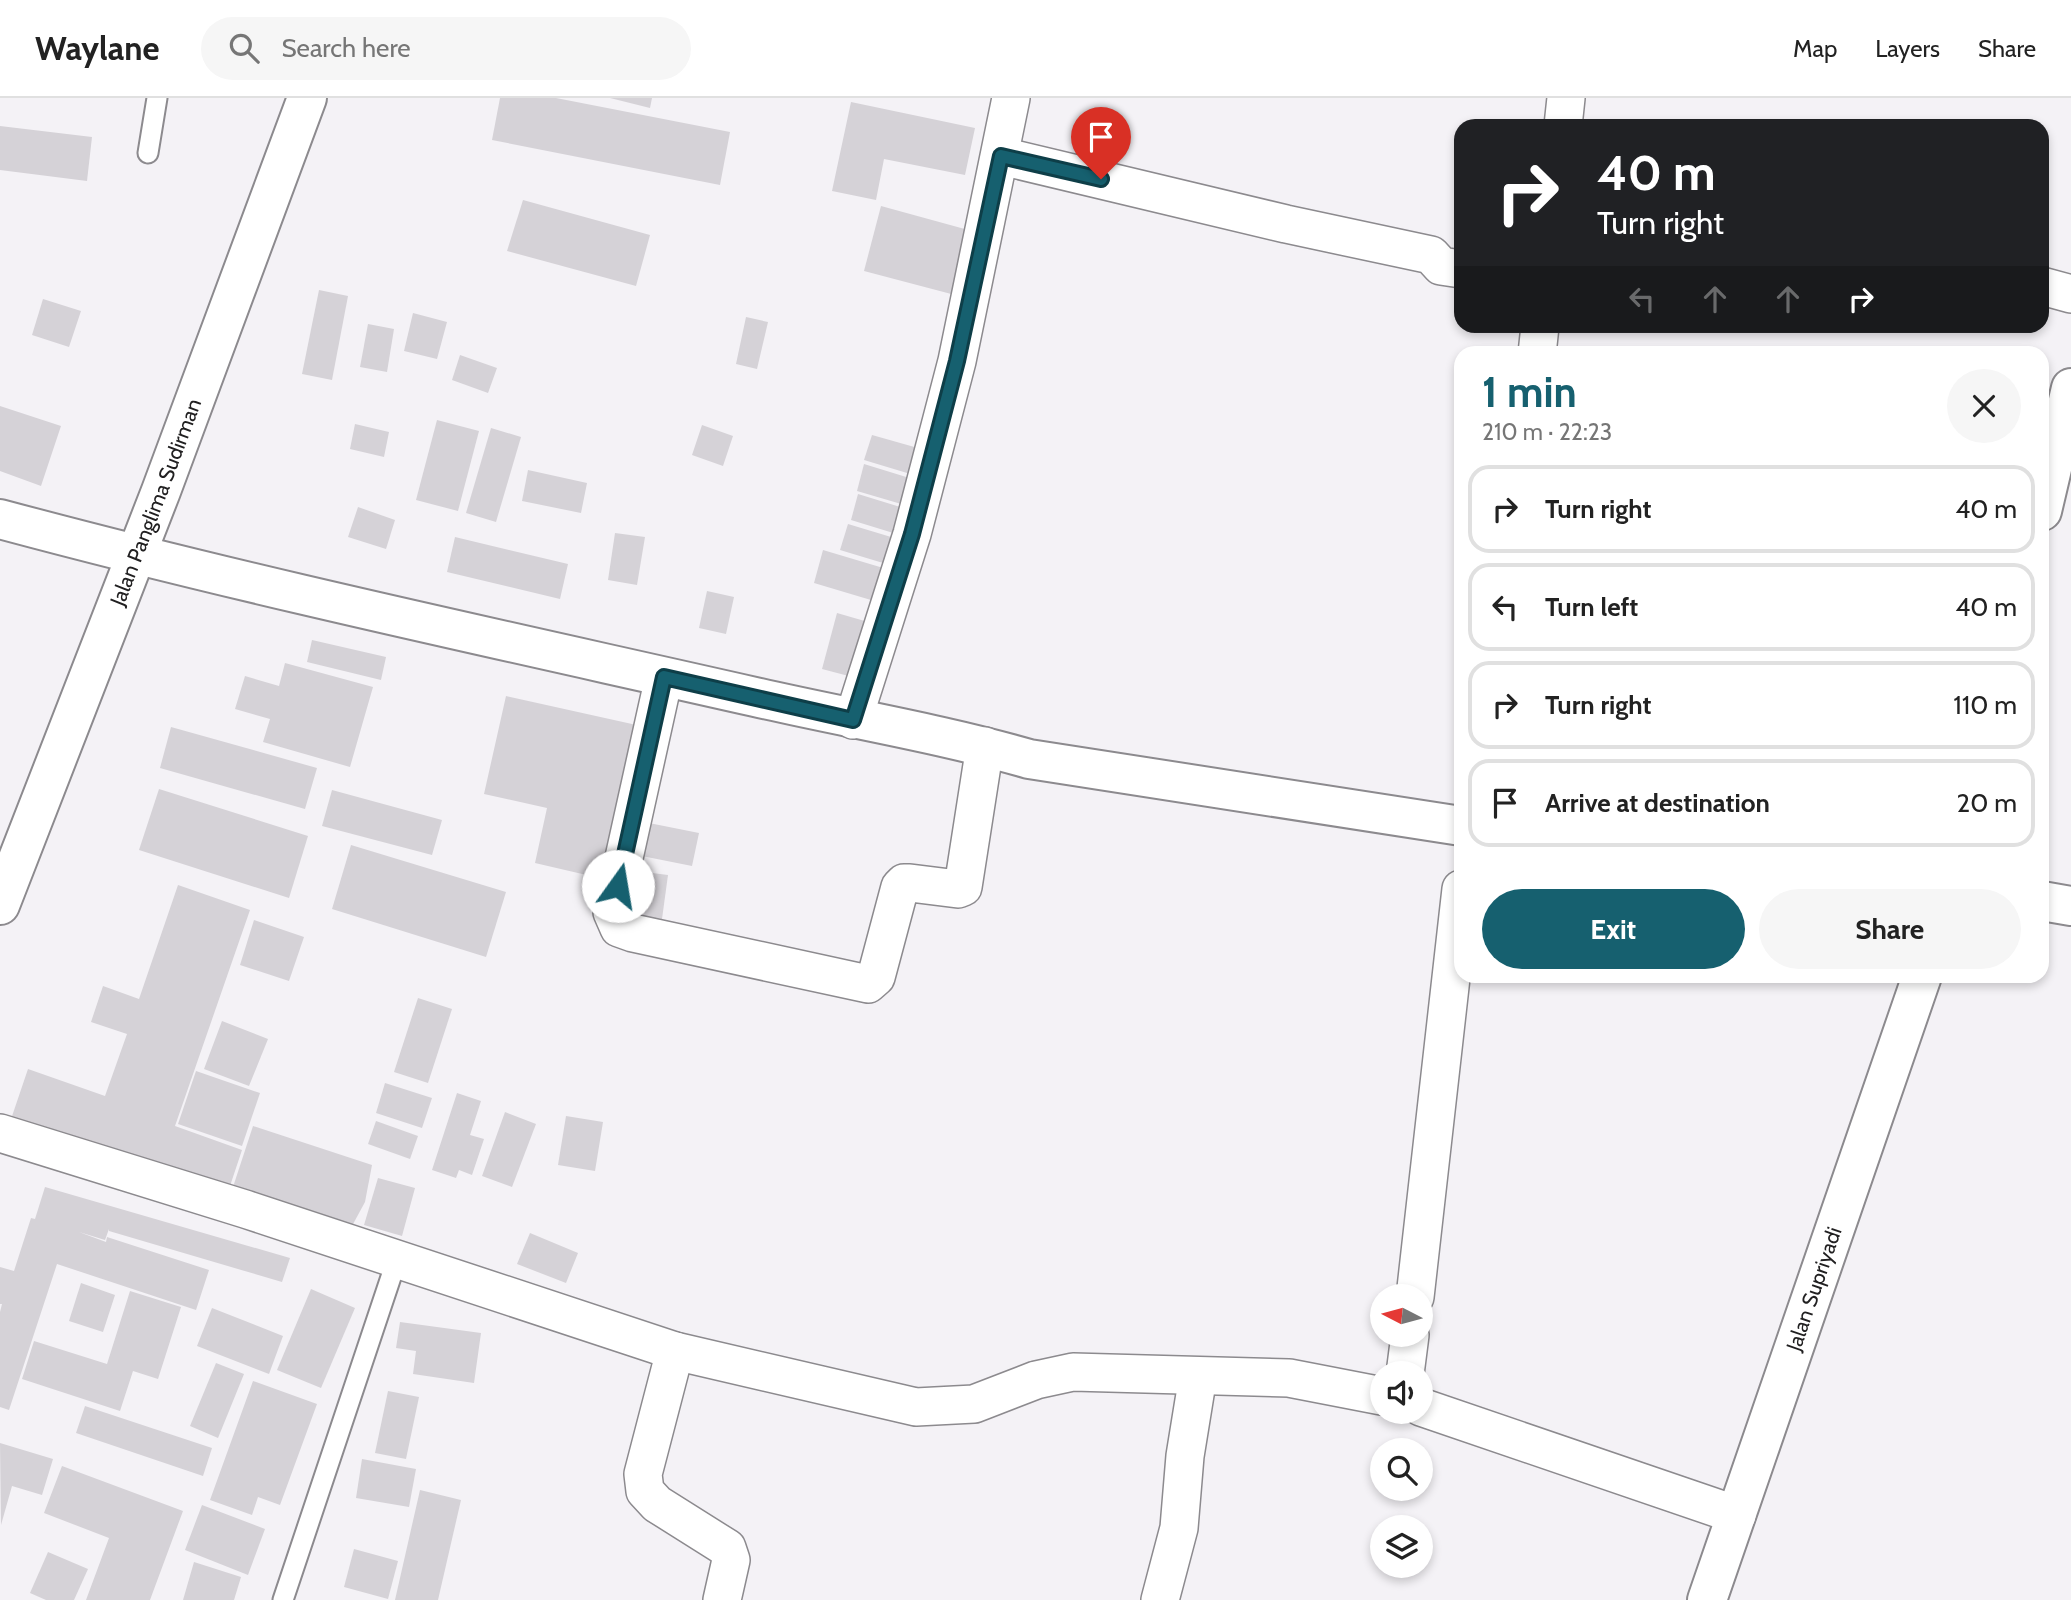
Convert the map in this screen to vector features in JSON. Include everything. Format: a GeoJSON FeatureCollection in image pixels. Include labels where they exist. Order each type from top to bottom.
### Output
{"type":"FeatureCollection","features":[{"type":"Feature","properties":{"kind":"street","name":"Jalan Panglima Sudirman"},"geometry":{"type":"LineString","coordinates":[[0,905],[136,555],[307,98]]}},
{"type":"Feature","properties":{"kind":"street"},"geometry":{"type":"LineString","coordinates":[[853,720],[912,534],[957,361],[1011,98]]}},
{"type":"Feature","properties":{"kind":"street"},"geometry":{"type":"LineString","coordinates":[[1001,156],[1286,224],[1431,255],[1441,266],[1454,268]]}},
{"type":"Feature","properties":{"kind":"street"},"geometry":{"type":"LineString","coordinates":[[2049,288],[2071,295]]}},
{"type":"Feature","properties":{"kind":"street"},"geometry":{"type":"LineString","coordinates":[[2049,481],[2071,388]]}},
{"type":"Feature","properties":{"kind":"street"},"geometry":{"type":"LineString","coordinates":[[0,519],[136,555],[853,720],[985,746],[1029,759],[1454,825]]}},
{"type":"Feature","properties":{"kind":"street"},"geometry":{"type":"LineString","coordinates":[[664,677],[612,912],[618,928],[775,965],[868,984],[874,980],[900,887],[904,883],[958,889],[962,887],[985,746]]}},
{"type":"Feature","properties":{"kind":"street"},"geometry":{"type":"LineString","coordinates":[[2049,902],[2071,906]]}},
{"type":"Feature","properties":{"kind":"street"},"geometry":{"type":"LineString","coordinates":[[1416,1284],[1454,951]]}},
{"type":"Feature","properties":{"kind":"street","name":"Jalan Supriyadi"},"geometry":{"type":"LineString","coordinates":[[1707,1600],[1920,983]]}},
{"type":"Feature","properties":{"kind":"street"},"geometry":{"type":"LineString","coordinates":[[0,1133],[244,1209],[675,1351],[916,1407],[974,1404],[1035,1380],[1073,1372],[1289,1378],[1370,1394]]}},
{"type":"Feature","properties":{"kind":"street"},"geometry":{"type":"LineString","coordinates":[[675,1351],[643,1474],[645,1492],[657,1504],[727,1548],[731,1560],[722,1600]]}},
{"type":"Feature","properties":{"kind":"street"},"geometry":{"type":"LineString","coordinates":[[1160,1600],[1179,1528],[1185,1456],[1198,1376]]}},
{"type":"Feature","properties":{"kind":"street"},"geometry":{"type":"LineString","coordinates":[[1433,1411],[1737,1515]]}},
{"type":"Feature","properties":{"kind":"lane"},"geometry":{"type":"LineString","coordinates":[[148,153],[157,98]]}},
{"type":"Feature","properties":{"kind":"lane"},"geometry":{"type":"LineString","coordinates":[[283,1600],[397,1259]]}},
{"type":"Feature","properties":{"kind":"building"},"geometry":{"type":"Polygon","coordinates":[[[500,98],[556,98],[730,132],[720,185],[492,140],[500,98]]]}},
{"type":"Feature","properties":{"kind":"building"},"geometry":{"type":"Polygon","coordinates":[[[610,98],[652,98],[650,108],[610,98]]]}},
{"type":"Feature","properties":{"kind":"building"},"geometry":{"type":"Polygon","coordinates":[[[851,102],[975,128],[965,175],[884,159],[876,200],[832,191],[851,102]]]}},
{"type":"Feature","properties":{"kind":"building"},"geometry":{"type":"Polygon","coordinates":[[[0,126],[92,137],[87,181],[0,170],[0,126]]]}},
{"type":"Feature","properties":{"kind":"building"},"geometry":{"type":"Polygon","coordinates":[[[523,200],[650,235],[636,286],[507,251],[523,200]]]}},
{"type":"Feature","properties":{"kind":"building"},"geometry":{"type":"Polygon","coordinates":[[[881,206],[972,231],[955,295],[864,271],[881,206]]]}},
{"type":"Feature","properties":{"kind":"building"},"geometry":{"type":"Polygon","coordinates":[[[319,290],[348,296],[332,380],[302,374],[319,290]]]}},
{"type":"Feature","properties":{"kind":"building"},"geometry":{"type":"Polygon","coordinates":[[[43,299],[81,311],[69,347],[32,335],[43,299]]]}},
{"type":"Feature","properties":{"kind":"building"},"geometry":{"type":"Polygon","coordinates":[[[413,313],[447,322],[437,359],[404,351],[413,313]]]}},
{"type":"Feature","properties":{"kind":"building"},"geometry":{"type":"Polygon","coordinates":[[[746,317],[768,322],[757,369],[736,364],[746,317]]]}},
{"type":"Feature","properties":{"kind":"building"},"geometry":{"type":"Polygon","coordinates":[[[368,324],[394,329],[387,372],[360,367],[368,324]]]}},
{"type":"Feature","properties":{"kind":"building"},"geometry":{"type":"Polygon","coordinates":[[[460,355],[497,368],[488,393],[452,380],[460,355]]]}},
{"type":"Feature","properties":{"kind":"building"},"geometry":{"type":"Polygon","coordinates":[[[0,406],[61,426],[41,486],[0,471],[0,406]]]}},
{"type":"Feature","properties":{"kind":"building"},"geometry":{"type":"Polygon","coordinates":[[[437,420],[479,431],[458,511],[416,500],[437,420]]]}},
{"type":"Feature","properties":{"kind":"building"},"geometry":{"type":"Polygon","coordinates":[[[355,424],[389,432],[384,457],[350,449],[355,424]]]}},
{"type":"Feature","properties":{"kind":"building"},"geometry":{"type":"Polygon","coordinates":[[[702,425],[733,436],[723,466],[692,455],[702,425]]]}},
{"type":"Feature","properties":{"kind":"building"},"geometry":{"type":"Polygon","coordinates":[[[491,428],[521,437],[496,522],[466,513],[491,428]]]}},
{"type":"Feature","properties":{"kind":"building"},"geometry":{"type":"Polygon","coordinates":[[[872,435],[925,450],[917,476],[864,460],[872,435]]]}},
{"type":"Feature","properties":{"kind":"building"},"geometry":{"type":"Polygon","coordinates":[[[864,464],[916,480],[908,506],[857,491],[864,464]]]}},
{"type":"Feature","properties":{"kind":"building"},"geometry":{"type":"Polygon","coordinates":[[[528,470],[587,483],[581,513],[522,501],[528,470]]]}},
{"type":"Feature","properties":{"kind":"building"},"geometry":{"type":"Polygon","coordinates":[[[858,494],[910,510],[903,536],[851,520],[858,494]]]}},
{"type":"Feature","properties":{"kind":"building"},"geometry":{"type":"Polygon","coordinates":[[[358,507],[395,520],[386,549],[348,537],[358,507]]]}},
{"type":"Feature","properties":{"kind":"building"},"geometry":{"type":"Polygon","coordinates":[[[848,524],[901,540],[893,566],[840,550],[848,524]]]}},
{"type":"Feature","properties":{"kind":"building"},"geometry":{"type":"Polygon","coordinates":[[[615,533],[645,537],[637,585],[608,580],[615,533]]]}},
{"type":"Feature","properties":{"kind":"building"},"geometry":{"type":"Polygon","coordinates":[[[455,537],[568,564],[560,599],[447,572],[455,537]]]}},
{"type":"Feature","properties":{"kind":"building"},"geometry":{"type":"Polygon","coordinates":[[[823,550],[890,570],[881,603],[814,583],[823,550]]]}},
{"type":"Feature","properties":{"kind":"building"},"geometry":{"type":"Polygon","coordinates":[[[707,591],[734,597],[726,634],[699,628],[707,591]]]}},
{"type":"Feature","properties":{"kind":"building"},"geometry":{"type":"Polygon","coordinates":[[[837,613],[875,624],[860,679],[822,669],[837,613]]]}},
{"type":"Feature","properties":{"kind":"building"},"geometry":{"type":"Polygon","coordinates":[[[312,640],[386,657],[381,680],[307,662],[312,640]]]}},
{"type":"Feature","properties":{"kind":"building"},"geometry":{"type":"Polygon","coordinates":[[[285,663],[373,687],[350,767],[263,742],[270,719],[235,709],[245,676],[279,686],[285,663]]]}},
{"type":"Feature","properties":{"kind":"building"},"geometry":{"type":"Polygon","coordinates":[[[506,696],[641,726],[608,880],[535,863],[547,808],[484,794],[506,696]]]}},
{"type":"Feature","properties":{"kind":"building"},"geometry":{"type":"Polygon","coordinates":[[[171,727],[317,768],[305,809],[160,768],[171,727]]]}},
{"type":"Feature","properties":{"kind":"building"},"geometry":{"type":"Polygon","coordinates":[[[159,789],[308,836],[289,898],[139,850],[159,789]]]}},
{"type":"Feature","properties":{"kind":"building"},"geometry":{"type":"Polygon","coordinates":[[[332,790],[442,820],[432,855],[322,826],[332,790]]]}},
{"type":"Feature","properties":{"kind":"building"},"geometry":{"type":"Polygon","coordinates":[[[639,821],[699,833],[692,866],[632,854],[639,821]]]}},
{"type":"Feature","properties":{"kind":"building"},"geometry":{"type":"Polygon","coordinates":[[[351,845],[506,892],[486,957],[332,909],[351,845]]]}},
{"type":"Feature","properties":{"kind":"building"},"geometry":{"type":"Polygon","coordinates":[[[629,870],[668,875],[662,919],[623,914],[629,870]]]}},
{"type":"Feature","properties":{"kind":"building"},"geometry":{"type":"Polygon","coordinates":[[[178,885],[250,910],[175,1126],[242,1150],[226,1198],[8,1128],[28,1069],[105,1096],[127,1034],[91,1022],[103,986],[139,999],[178,885]]]}},
{"type":"Feature","properties":{"kind":"building"},"geometry":{"type":"Polygon","coordinates":[[[254,920],[304,937],[289,981],[240,965],[254,920]]]}},
{"type":"Feature","properties":{"kind":"building"},"geometry":{"type":"Polygon","coordinates":[[[418,998],[452,1009],[428,1083],[394,1072],[418,998]]]}},
{"type":"Feature","properties":{"kind":"building"},"geometry":{"type":"Polygon","coordinates":[[[222,1021],[268,1039],[249,1086],[204,1069],[222,1021]]]}},
{"type":"Feature","properties":{"kind":"building"},"geometry":{"type":"Polygon","coordinates":[[[196,1071],[260,1093],[242,1146],[178,1124],[196,1071]]]}},
{"type":"Feature","properties":{"kind":"building"},"geometry":{"type":"Polygon","coordinates":[[[385,1083],[432,1098],[422,1128],[376,1113],[385,1083]]]}},
{"type":"Feature","properties":{"kind":"building"},"geometry":{"type":"Polygon","coordinates":[[[457,1093],[481,1101],[470,1135],[484,1139],[472,1175],[459,1170],[456,1178],[432,1170],[457,1093]]]}},
{"type":"Feature","properties":{"kind":"building"},"geometry":{"type":"Polygon","coordinates":[[[505,1112],[536,1124],[512,1187],[482,1176],[505,1112]]]}},
{"type":"Feature","properties":{"kind":"building"},"geometry":{"type":"Polygon","coordinates":[[[566,1116],[603,1122],[595,1171],[558,1165],[566,1116]]]}},
{"type":"Feature","properties":{"kind":"building"},"geometry":{"type":"Polygon","coordinates":[[[376,1121],[418,1136],[410,1159],[368,1144],[376,1121]]]}},
{"type":"Feature","properties":{"kind":"building"},"geometry":{"type":"Polygon","coordinates":[[[253,1126],[372,1165],[365,1202],[352,1226],[233,1187],[253,1126]]]}},
{"type":"Feature","properties":{"kind":"building"},"geometry":{"type":"Polygon","coordinates":[[[378,1178],[415,1188],[402,1236],[364,1225],[378,1178]]]}},
{"type":"Feature","properties":{"kind":"building"},"geometry":{"type":"Polygon","coordinates":[[[45,1187],[290,1258],[282,1282],[109,1229],[105,1240],[79,1232],[106,1242],[107,1237],[209,1270],[196,1310],[57,1264],[9,1410],[0,1407],[0,1267],[14,1271],[31,1218],[35,1219],[45,1187]]]}},
{"type":"Feature","properties":{"kind":"building"},"geometry":{"type":"Polygon","coordinates":[[[530,1233],[578,1253],[566,1283],[517,1264],[530,1233]]]}},
{"type":"Feature","properties":{"kind":"building"},"geometry":{"type":"Polygon","coordinates":[[[81,1283],[115,1295],[103,1332],[69,1321],[81,1283]]]}},
{"type":"Feature","properties":{"kind":"building"},"geometry":{"type":"Polygon","coordinates":[[[311,1289],[355,1308],[321,1388],[277,1370],[311,1289]]]}},
{"type":"Feature","properties":{"kind":"building"},"geometry":{"type":"Polygon","coordinates":[[[130,1291],[181,1307],[158,1379],[133,1371],[120,1411],[22,1379],[34,1341],[107,1364],[130,1291]]]}},
{"type":"Feature","properties":{"kind":"building"},"geometry":{"type":"Polygon","coordinates":[[[212,1308],[283,1336],[269,1374],[197,1346],[212,1308]]]}},
{"type":"Feature","properties":{"kind":"building"},"geometry":{"type":"Polygon","coordinates":[[[400,1322],[481,1333],[474,1383],[413,1374],[416,1351],[396,1348],[400,1322]]]}},
{"type":"Feature","properties":{"kind":"building"},"geometry":{"type":"Polygon","coordinates":[[[216,1363],[244,1374],[218,1438],[190,1426],[216,1363]]]}},
{"type":"Feature","properties":{"kind":"building"},"geometry":{"type":"Polygon","coordinates":[[[253,1381],[317,1404],[280,1505],[258,1497],[252,1515],[210,1500],[253,1381]]]}},
{"type":"Feature","properties":{"kind":"building"},"geometry":{"type":"Polygon","coordinates":[[[388,1391],[419,1397],[406,1459],[375,1453],[388,1391]]]}},
{"type":"Feature","properties":{"kind":"building"},"geometry":{"type":"Polygon","coordinates":[[[85,1406],[212,1448],[203,1476],[76,1433],[85,1406]]]}},
{"type":"Feature","properties":{"kind":"building"},"geometry":{"type":"Polygon","coordinates":[[[0,1443],[53,1459],[42,1495],[12,1486],[1,1525],[0,1443]]]}},
{"type":"Feature","properties":{"kind":"building"},"geometry":{"type":"Polygon","coordinates":[[[362,1459],[416,1469],[409,1507],[356,1498],[362,1459]]]}},
{"type":"Feature","properties":{"kind":"building"},"geometry":{"type":"Polygon","coordinates":[[[62,1466],[183,1511],[150,1600],[86,1600],[109,1538],[44,1513],[62,1466]]]}},
{"type":"Feature","properties":{"kind":"building"},"geometry":{"type":"Polygon","coordinates":[[[420,1490],[461,1500],[438,1600],[395,1600],[420,1490]]]}},
{"type":"Feature","properties":{"kind":"building"},"geometry":{"type":"Polygon","coordinates":[[[202,1505],[265,1529],[248,1575],[185,1550],[202,1505]]]}},
{"type":"Feature","properties":{"kind":"building"},"geometry":{"type":"Polygon","coordinates":[[[354,1549],[398,1561],[388,1599],[344,1587],[354,1549]]]}},
{"type":"Feature","properties":{"kind":"building"},"geometry":{"type":"Polygon","coordinates":[[[48,1552],[88,1569],[74,1600],[46,1600],[30,1593],[48,1552]]]}},
{"type":"Feature","properties":{"kind":"building"},"geometry":{"type":"Polygon","coordinates":[[[194,1562],[241,1577],[234,1600],[183,1600],[194,1562]]]}},
{"type":"Feature","properties":{"kind":"route"},"geometry":{"type":"LineString","coordinates":[[618,886],[664,677],[853,720],[912,534],[957,361],[1001,156],[1101,179]]}}]}
